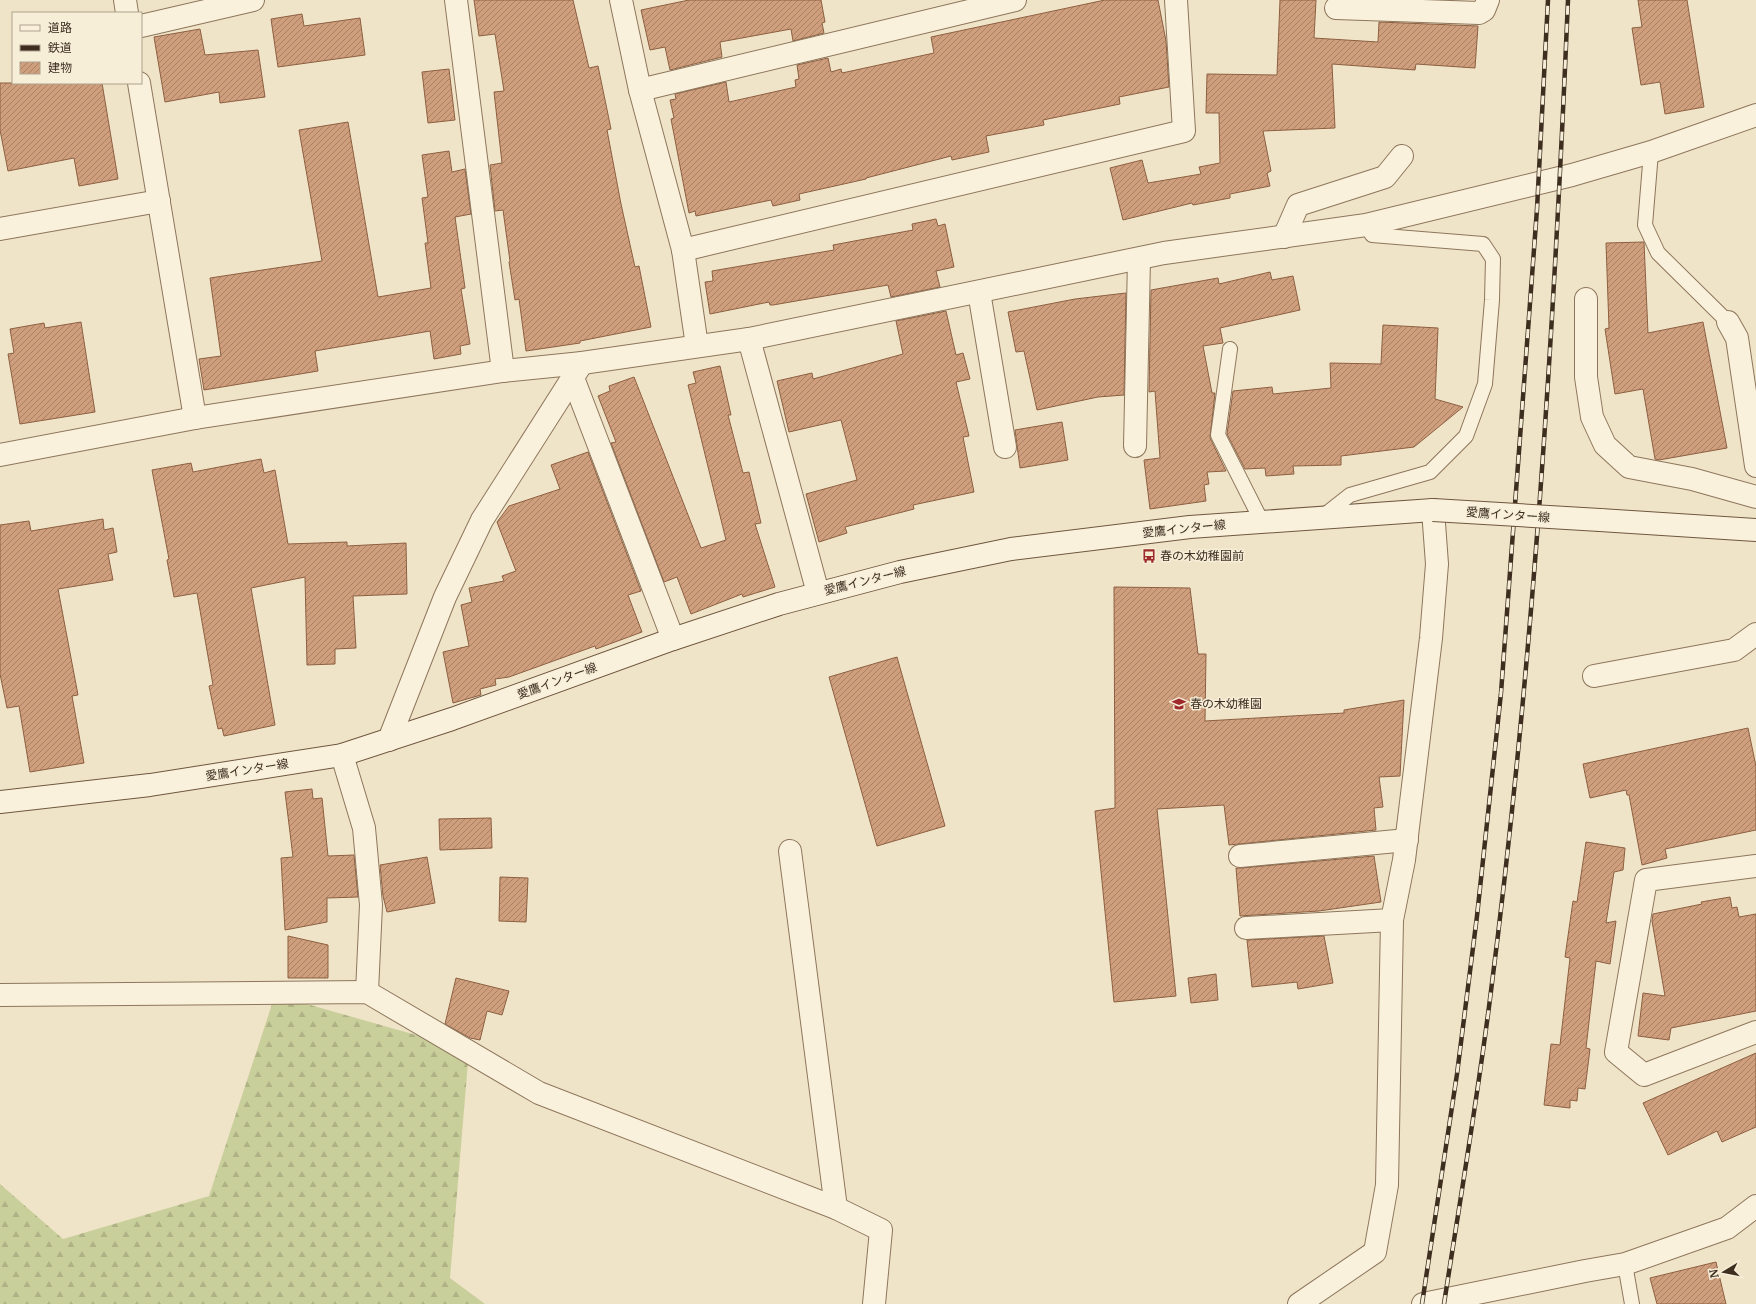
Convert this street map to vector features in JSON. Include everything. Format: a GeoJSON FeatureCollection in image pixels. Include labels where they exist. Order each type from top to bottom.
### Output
{"type":"FeatureCollection","features":[{"type":"Feature","properties":{"kind":"street"},"geometry":{"type":"LineString","coordinates":[[125,0],[127,12]]}},
{"type":"Feature","properties":{"kind":"street"},"geometry":{"type":"LineString","coordinates":[[142,26],[253,0]]}},
{"type":"Feature","properties":{"kind":"street"},"geometry":{"type":"LineString","coordinates":[[456,0],[503,371]]}},
{"type":"Feature","properties":{"kind":"street"},"geometry":{"type":"LineString","coordinates":[[620,0],[640,90],[683,250],[697,346]]}},
{"type":"Feature","properties":{"kind":"street"},"geometry":{"type":"LineString","coordinates":[[640,90],[1015,0]]}},
{"type":"Feature","properties":{"kind":"street"},"geometry":{"type":"LineString","coordinates":[[683,250],[1184,131],[1176,0]]}},
{"type":"Feature","properties":{"kind":"street"},"geometry":{"type":"LineString","coordinates":[[1336,8],[1479,13],[1484,10],[1488,0]]}},
{"type":"Feature","properties":{"kind":"street"},"geometry":{"type":"LineString","coordinates":[[139,84],[195,418]]}},
{"type":"Feature","properties":{"kind":"street"},"geometry":{"type":"LineString","coordinates":[[0,455],[195,418],[503,371],[578,370],[697,346],[749,339],[1164,253],[1366,225],[1572,175],[1651,152],[1756,115]]}},
{"type":"Feature","properties":{"kind":"street"},"geometry":{"type":"LineString","coordinates":[[1284,237],[1298,205],[1385,176],[1402,156]]}},
{"type":"Feature","properties":{"kind":"street"},"geometry":{"type":"LineString","coordinates":[[0,228],[159,201]]}},
{"type":"Feature","properties":{"kind":"street"},"geometry":{"type":"LineString","coordinates":[[1135,446],[1139,259]]}},
{"type":"Feature","properties":{"kind":"street"},"geometry":{"type":"LineString","coordinates":[[979,292],[1004,447]]}},
{"type":"Feature","properties":{"kind":"street"},"geometry":{"type":"LineString","coordinates":[[1586,299],[1586,378],[1592,417],[1605,445],[1629,467],[1692,479],[1756,497]]}},
{"type":"Feature","properties":{"kind":"street"},"geometry":{"type":"LineString","coordinates":[[1728,322],[1737,338],[1756,466]]}},
{"type":"Feature","properties":{"kind":"street"},"geometry":{"type":"LineString","coordinates":[[749,339],[818,593]]}},
{"type":"Feature","properties":{"kind":"street"},"geometry":{"type":"LineString","coordinates":[[578,370],[673,639]]}},
{"type":"Feature","properties":{"kind":"street"},"geometry":{"type":"LineString","coordinates":[[389,740],[445,597],[482,520],[578,370]]}},
{"type":"Feature","properties":{"kind":"street"},"geometry":{"type":"LineString","coordinates":[[1299,1304],[1375,1252],[1387,1185],[1392,920],[1407,840],[1431,638],[1438,564],[1433,510]]}},
{"type":"Feature","properties":{"kind":"street","name":"愛鷹インター線"},"geometry":{"type":"LineString","coordinates":[[0,802],[150,785],[342,755],[452,719],[673,639],[778,604],[900,572],[1010,549],[1190,527],[1433,510],[1756,530]]}},
{"type":"Feature","properties":{"kind":"street"},"geometry":{"type":"LineString","coordinates":[[1594,676],[1734,650],[1756,634]]}},
{"type":"Feature","properties":{"kind":"street"},"geometry":{"type":"LineString","coordinates":[[342,755],[364,828],[371,905],[367,992]]}},
{"type":"Feature","properties":{"kind":"street"},"geometry":{"type":"LineString","coordinates":[[1240,856],[1407,840]]}},
{"type":"Feature","properties":{"kind":"street"},"geometry":{"type":"LineString","coordinates":[[790,851],[836,1208]]}},
{"type":"Feature","properties":{"kind":"street"},"geometry":{"type":"LineString","coordinates":[[1756,866],[1646,880],[1616,1052],[1644,1076],[1756,1032]]}},
{"type":"Feature","properties":{"kind":"street"},"geometry":{"type":"LineString","coordinates":[[1246,928],[1392,920]]}},
{"type":"Feature","properties":{"kind":"street"},"geometry":{"type":"LineString","coordinates":[[0,996],[367,992],[539,1093],[836,1208],[881,1230],[874,1304]]}},
{"type":"Feature","properties":{"kind":"street"},"geometry":{"type":"LineString","coordinates":[[1423,1304],[1490,1298],[1585,1271],[1625,1264],[1727,1228],[1756,1206]]}},
{"type":"Feature","properties":{"kind":"lane"},"geometry":{"type":"LineString","coordinates":[[1651,152],[1645,225],[1651,239],[1658,253],[1728,322]]}},
{"type":"Feature","properties":{"kind":"lane"},"geometry":{"type":"LineString","coordinates":[[1322,517],[1350,495],[1430,472],[1466,436],[1485,384],[1492,300],[1493,259],[1483,244],[1372,235],[1366,225]]}},
{"type":"Feature","properties":{"kind":"lane"},"geometry":{"type":"LineString","coordinates":[[1230,349],[1218,435],[1262,522]]}},
{"type":"Feature","properties":{"kind":"lane"},"geometry":{"type":"LineString","coordinates":[[1625,1264],[1632,1304]]}},
{"type":"Feature","properties":{"kind":"green space"},"geometry":{"type":"Polygon","coordinates":[[[275,995],[469,1050],[450,1278],[485,1304],[0,1304],[0,1184],[63,1239],[209,1196],[275,995]]]}},
{"type":"Feature","properties":{"kind":"building"},"geometry":{"type":"Polygon","coordinates":[[[474,0],[573,0],[589,68],[598,66],[611,129],[607,130],[621,204],[635,267],[639,266],[651,327],[580,341],[580,343],[526,351],[519,299],[515,300],[503,210],[495,211],[490,165],[502,163],[494,92],[504,91],[495,34],[479,36],[474,0]]]}},
{"type":"Feature","properties":{"kind":"building"},"geometry":{"type":"Polygon","coordinates":[[[689,0],[821,0],[825,22],[822,23],[824,33],[793,41],[791,29],[720,42],[722,57],[670,70],[665,47],[650,50],[641,10],[689,0]]]}},
{"type":"Feature","properties":{"kind":"building"},"geometry":{"type":"Polygon","coordinates":[[[1105,0],[1158,0],[1166,41],[1169,87],[1119,97],[1120,104],[1043,120],[1044,125],[986,136],[989,152],[952,160],[951,156],[866,179],[799,194],[800,200],[773,206],[771,200],[696,216],[695,211],[689,213],[671,119],[674,118],[670,100],[676,99],[675,94],[726,82],[729,102],[796,87],[795,80],[799,79],[797,65],[828,58],[831,72],[841,69],[842,73],[934,53],[931,37],[1105,0]]]}},
{"type":"Feature","properties":{"kind":"building"},"geometry":{"type":"Polygon","coordinates":[[[1280,0],[1316,0],[1314,38],[1378,42],[1379,22],[1478,26],[1475,68],[1416,64],[1415,70],[1332,64],[1335,128],[1263,131],[1271,171],[1267,173],[1270,186],[1230,194],[1230,198],[1193,205],[1192,203],[1123,220],[1110,168],[1142,160],[1148,183],[1201,174],[1199,167],[1220,163],[1219,113],[1206,113],[1207,74],[1277,75],[1280,0]]]}},
{"type":"Feature","properties":{"kind":"building"},"geometry":{"type":"Polygon","coordinates":[[[1638,0],[1687,0],[1704,107],[1665,114],[1660,82],[1641,85],[1632,28],[1642,27],[1638,0]]]}},
{"type":"Feature","properties":{"kind":"building"},"geometry":{"type":"Polygon","coordinates":[[[302,14],[304,26],[360,18],[365,55],[278,67],[271,19],[302,14]]]}},
{"type":"Feature","properties":{"kind":"building"},"geometry":{"type":"Polygon","coordinates":[[[200,29],[205,55],[258,50],[265,97],[220,103],[219,92],[165,102],[154,37],[200,29]]]}},
{"type":"Feature","properties":{"kind":"building"},"geometry":{"type":"Polygon","coordinates":[[[449,69],[455,120],[428,123],[422,72],[449,69]]]}},
{"type":"Feature","properties":{"kind":"building"},"geometry":{"type":"Polygon","coordinates":[[[0,83],[102,84],[118,179],[79,186],[74,158],[8,171],[0,130],[0,83]]]}},
{"type":"Feature","properties":{"kind":"building"},"geometry":{"type":"Polygon","coordinates":[[[348,122],[378,297],[431,288],[425,243],[428,243],[422,198],[428,197],[422,155],[449,151],[452,172],[465,169],[471,214],[455,217],[465,288],[461,289],[470,344],[460,346],[461,354],[434,359],[430,331],[315,351],[318,371],[204,390],[199,359],[221,356],[210,278],[322,261],[299,130],[348,122]]]}},
{"type":"Feature","properties":{"kind":"building"},"geometry":{"type":"Polygon","coordinates":[[[936,219],[938,226],[945,224],[954,267],[936,271],[940,287],[891,297],[888,285],[773,305],[770,305],[769,302],[710,314],[705,282],[713,281],[712,271],[834,250],[833,245],[913,230],[912,224],[936,219]]]}},
{"type":"Feature","properties":{"kind":"building"},"geometry":{"type":"Polygon","coordinates":[[[1644,242],[1648,333],[1703,322],[1727,448],[1659,460],[1655,459],[1643,389],[1615,394],[1605,329],[1609,328],[1606,243],[1644,242]]]}},
{"type":"Feature","properties":{"kind":"building"},"geometry":{"type":"Polygon","coordinates":[[[1270,272],[1272,280],[1293,276],[1300,310],[1220,328],[1223,343],[1203,346],[1212,393],[1215,393],[1210,438],[1226,471],[1207,472],[1209,484],[1204,485],[1206,501],[1150,509],[1144,460],[1160,458],[1155,391],[1149,392],[1151,290],[1218,278],[1219,284],[1270,272]]]}},
{"type":"Feature","properties":{"kind":"building"},"geometry":{"type":"Polygon","coordinates":[[[1126,293],[1124,395],[1098,397],[1037,410],[1024,351],[1016,352],[1008,312],[1075,299],[1126,293]]]}},
{"type":"Feature","properties":{"kind":"building"},"geometry":{"type":"Polygon","coordinates":[[[946,311],[956,355],[963,353],[970,379],[956,382],[969,436],[963,437],[974,492],[913,505],[914,509],[845,527],[847,533],[819,542],[806,494],[857,480],[841,420],[789,432],[777,381],[812,373],[813,379],[903,354],[896,321],[946,311]]]}},
{"type":"Feature","properties":{"kind":"building"},"geometry":{"type":"Polygon","coordinates":[[[81,322],[95,412],[20,424],[8,354],[14,353],[10,329],[44,323],[45,328],[81,322]]]}},
{"type":"Feature","properties":{"kind":"building"},"geometry":{"type":"Polygon","coordinates":[[[1383,325],[1438,328],[1435,399],[1463,407],[1414,447],[1341,456],[1341,465],[1293,466],[1294,474],[1266,476],[1265,468],[1245,469],[1227,434],[1233,391],[1272,387],[1273,394],[1331,388],[1330,363],[1381,364],[1383,325]]]}},
{"type":"Feature","properties":{"kind":"building"},"geometry":{"type":"Polygon","coordinates":[[[720,366],[731,415],[728,415],[743,473],[749,472],[761,523],[755,524],[775,587],[743,597],[742,594],[691,614],[677,577],[664,582],[611,443],[616,442],[598,396],[610,391],[609,386],[634,377],[701,548],[726,540],[688,385],[696,383],[693,372],[720,366]]]}},
{"type":"Feature","properties":{"kind":"building"},"geometry":{"type":"Polygon","coordinates":[[[1062,422],[1068,460],[1020,468],[1015,430],[1062,422]]]}},
{"type":"Feature","properties":{"kind":"building"},"geometry":{"type":"Polygon","coordinates":[[[588,452],[641,591],[628,595],[642,632],[596,649],[595,646],[509,677],[495,679],[496,685],[480,689],[481,695],[453,703],[443,652],[469,646],[461,605],[472,602],[469,588],[504,581],[502,576],[516,571],[497,522],[509,506],[560,489],[551,465],[588,452]]]}},
{"type":"Feature","properties":{"kind":"building"},"geometry":{"type":"Polygon","coordinates":[[[261,459],[264,473],[275,470],[288,544],[347,542],[347,546],[406,543],[407,594],[353,596],[356,648],[335,649],[335,664],[307,665],[305,577],[251,588],[275,725],[224,736],[222,728],[218,729],[209,686],[213,685],[197,593],[174,597],[167,560],[169,559],[152,470],[191,463],[193,472],[261,459]]]}},
{"type":"Feature","properties":{"kind":"building"},"geometry":{"type":"Polygon","coordinates":[[[103,519],[104,530],[113,528],[117,552],[108,554],[113,580],[58,589],[78,695],[72,696],[84,763],[30,772],[19,706],[7,708],[0,674],[0,525],[29,521],[31,531],[103,519]]]}},
{"type":"Feature","properties":{"kind":"building"},"geometry":{"type":"Polygon","coordinates":[[[1114,587],[1190,588],[1198,654],[1206,654],[1205,721],[1344,713],[1344,710],[1404,700],[1400,776],[1379,777],[1383,807],[1374,808],[1376,830],[1229,845],[1224,805],[1157,809],[1176,996],[1114,1002],[1095,811],[1115,808],[1114,587]]]}},
{"type":"Feature","properties":{"kind":"building"},"geometry":{"type":"Polygon","coordinates":[[[897,657],[945,826],[877,846],[829,677],[897,657]]]}},
{"type":"Feature","properties":{"kind":"building"},"geometry":{"type":"Polygon","coordinates":[[[1748,728],[1756,766],[1756,830],[1665,849],[1667,858],[1642,865],[1629,795],[1627,795],[1626,790],[1590,798],[1583,764],[1748,728]]]}},
{"type":"Feature","properties":{"kind":"building"},"geometry":{"type":"Polygon","coordinates":[[[312,789],[313,799],[322,798],[328,856],[354,855],[358,897],[327,898],[327,922],[285,930],[281,858],[293,857],[285,792],[312,789]]]}},
{"type":"Feature","properties":{"kind":"building"},"geometry":{"type":"Polygon","coordinates":[[[491,818],[492,848],[440,850],[439,819],[491,818]]]}},
{"type":"Feature","properties":{"kind":"building"},"geometry":{"type":"Polygon","coordinates":[[[1586,842],[1625,848],[1623,870],[1614,872],[1606,923],[1616,921],[1610,964],[1596,961],[1586,1048],[1590,1049],[1585,1089],[1578,1088],[1577,1101],[1570,1100],[1570,1108],[1544,1105],[1551,1044],[1560,1045],[1570,958],[1565,957],[1573,901],[1577,902],[1586,842]]]}},
{"type":"Feature","properties":{"kind":"building"},"geometry":{"type":"Polygon","coordinates":[[[1374,856],[1381,902],[1319,911],[1240,916],[1236,868],[1374,856]]]}},
{"type":"Feature","properties":{"kind":"building"},"geometry":{"type":"Polygon","coordinates":[[[427,857],[435,903],[387,912],[383,896],[380,865],[427,857]]]}},
{"type":"Feature","properties":{"kind":"building"},"geometry":{"type":"Polygon","coordinates":[[[500,877],[528,878],[526,922],[499,921],[500,877]]]}},
{"type":"Feature","properties":{"kind":"building"},"geometry":{"type":"Polygon","coordinates":[[[1730,897],[1732,908],[1737,907],[1739,917],[1756,914],[1756,1011],[1671,1028],[1669,1040],[1638,1036],[1643,993],[1665,996],[1652,921],[1653,914],[1702,904],[1701,902],[1730,897]]]}},
{"type":"Feature","properties":{"kind":"building"},"geometry":{"type":"Polygon","coordinates":[[[288,936],[328,945],[328,978],[288,978],[288,936]]]}},
{"type":"Feature","properties":{"kind":"building"},"geometry":{"type":"Polygon","coordinates":[[[1324,936],[1333,983],[1298,989],[1297,982],[1252,987],[1247,940],[1324,936]]]}},
{"type":"Feature","properties":{"kind":"building"},"geometry":{"type":"Polygon","coordinates":[[[1216,974],[1218,1000],[1191,1003],[1188,978],[1216,974]]]}},
{"type":"Feature","properties":{"kind":"building"},"geometry":{"type":"Polygon","coordinates":[[[456,978],[509,991],[502,1015],[487,1011],[480,1040],[470,1038],[445,1024],[456,978]]]}},
{"type":"Feature","properties":{"kind":"building"},"geometry":{"type":"Polygon","coordinates":[[[1756,1053],[1756,1127],[1722,1142],[1717,1131],[1668,1155],[1643,1103],[1756,1053]]]}},
{"type":"Feature","properties":{"kind":"building"},"geometry":{"type":"Polygon","coordinates":[[[1716,1262],[1726,1304],[1657,1304],[1650,1278],[1716,1262]]]}},
{"type":"Feature","properties":{"kind":"railway"},"geometry":{"type":"LineString","coordinates":[[1422,1304],[1457,1074],[1477,916],[1501,693],[1537,209],[1548,0]]}},
{"type":"Feature","properties":{"kind":"railway"},"geometry":{"type":"LineString","coordinates":[[1444,1304],[1486,1030],[1506,868],[1519,744],[1549,373],[1568,0]]}},
{"type":"Feature","properties":{"kind":"place","name":"春の木幼稚園前"},"geometry":{"type":"Point","coordinates":[1149,556]}},
{"type":"Feature","properties":{"kind":"place","name":"春の木幼稚園"},"geometry":{"type":"Point","coordinates":[1179,704]}}]}
